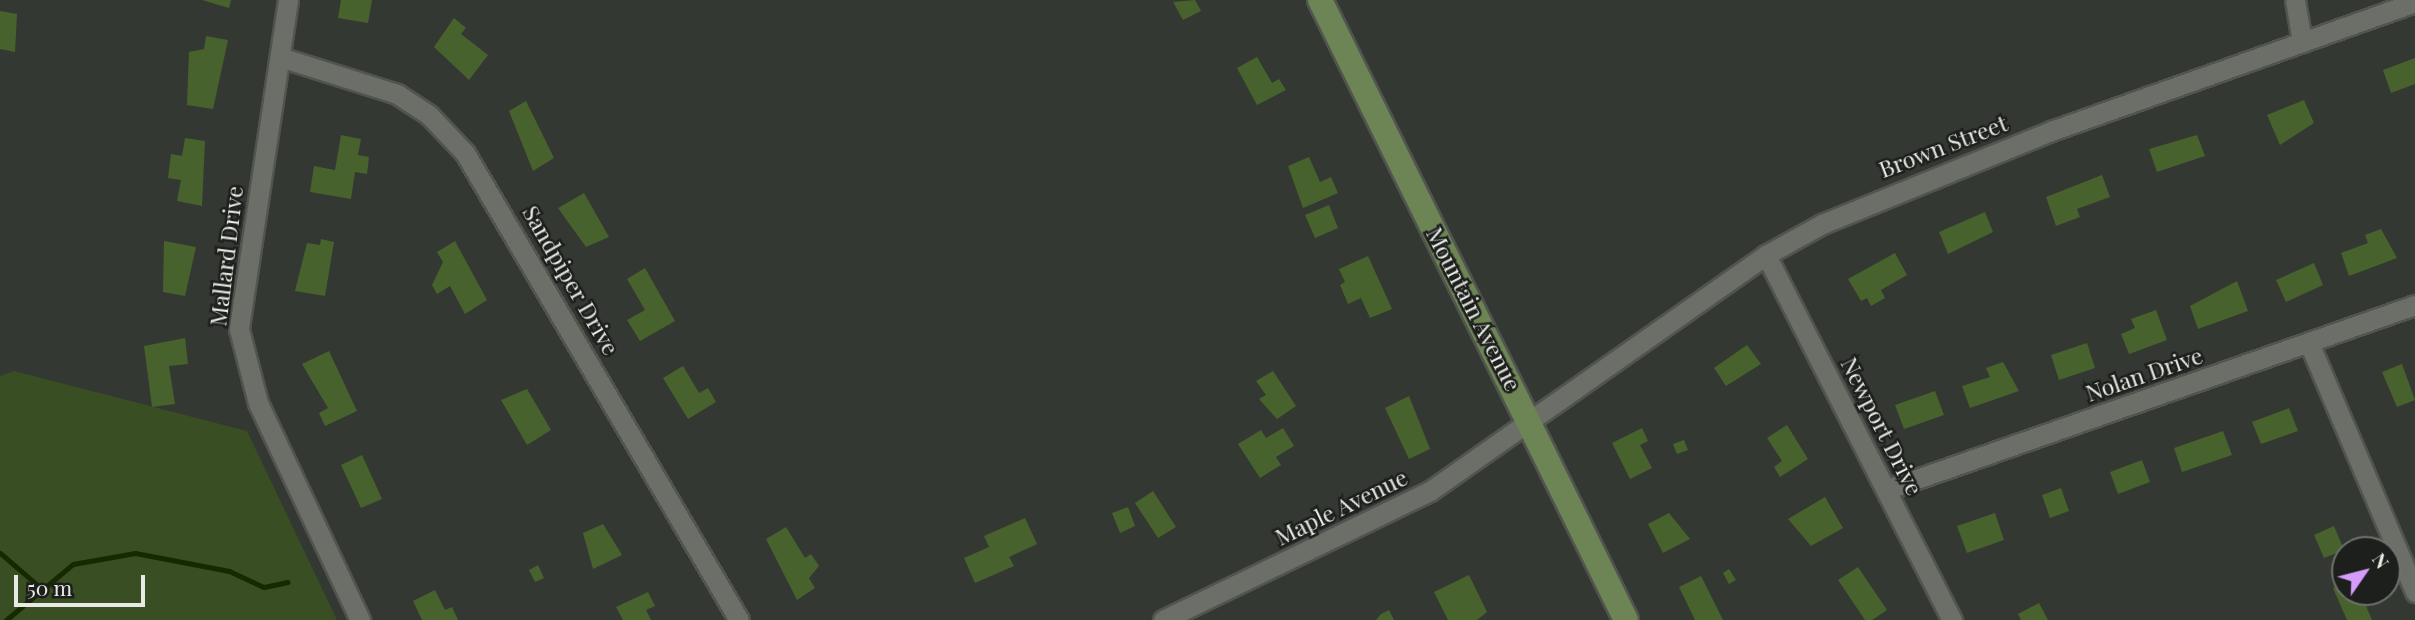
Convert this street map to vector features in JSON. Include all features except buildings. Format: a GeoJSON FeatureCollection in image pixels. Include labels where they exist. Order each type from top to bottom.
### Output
{"type":"FeatureCollection","features":[{"type":"Feature","properties":{"kind":"main road","name":"Mountain Avenue"},"geometry":{"type":"LineString","coordinates":[[1320,0],[1530,420],[1626,620]]}},
{"type":"Feature","properties":{"kind":"street","name":"Mallard Drive"},"geometry":{"type":"LineString","coordinates":[[288,0],[239,329],[258,403],[360,620]]}},
{"type":"Feature","properties":{"kind":"street"},"geometry":{"type":"LineString","coordinates":[[2295,0],[2302,42]]}},
{"type":"Feature","properties":{"kind":"street","name":"Brown Street"},"geometry":{"type":"LineString","coordinates":[[1530,420],[1766,255],[1892,191],[2415,2]]}},
{"type":"Feature","properties":{"kind":"street","name":"Sandpiper Drive"},"geometry":{"type":"LineString","coordinates":[[280,57],[356,76],[397,94],[429,115],[466,153],[739,620]]}},
{"type":"Feature","properties":{"kind":"street","name":"Newport Drive"},"geometry":{"type":"LineString","coordinates":[[1766,255],[1888,489],[1952,620]]}},
{"type":"Feature","properties":{"kind":"street","name":"Nolan Drive"},"geometry":{"type":"LineString","coordinates":[[1888,489],[2415,305]]}},
{"type":"Feature","properties":{"kind":"street"},"geometry":{"type":"LineString","coordinates":[[2309,343],[2415,592]]}},
{"type":"Feature","properties":{"kind":"street","name":"Maple Avenue"},"geometry":{"type":"LineString","coordinates":[[1163,620],[1430,491],[1530,420]]}},
{"type":"Feature","properties":{"kind":"green space"},"geometry":{"type":"Polygon","coordinates":[[[14,371],[247,431],[337,620],[0,620],[0,376],[14,371]]]}},
{"type":"Feature","properties":{"kind":"waterway"},"geometry":{"type":"LineString","coordinates":[[0,553],[42,589]]}},
{"type":"Feature","properties":{"kind":"waterway"},"geometry":{"type":"LineString","coordinates":[[6,620],[73,564],[135,553],[229,571],[264,587],[287,582]]}}]}
